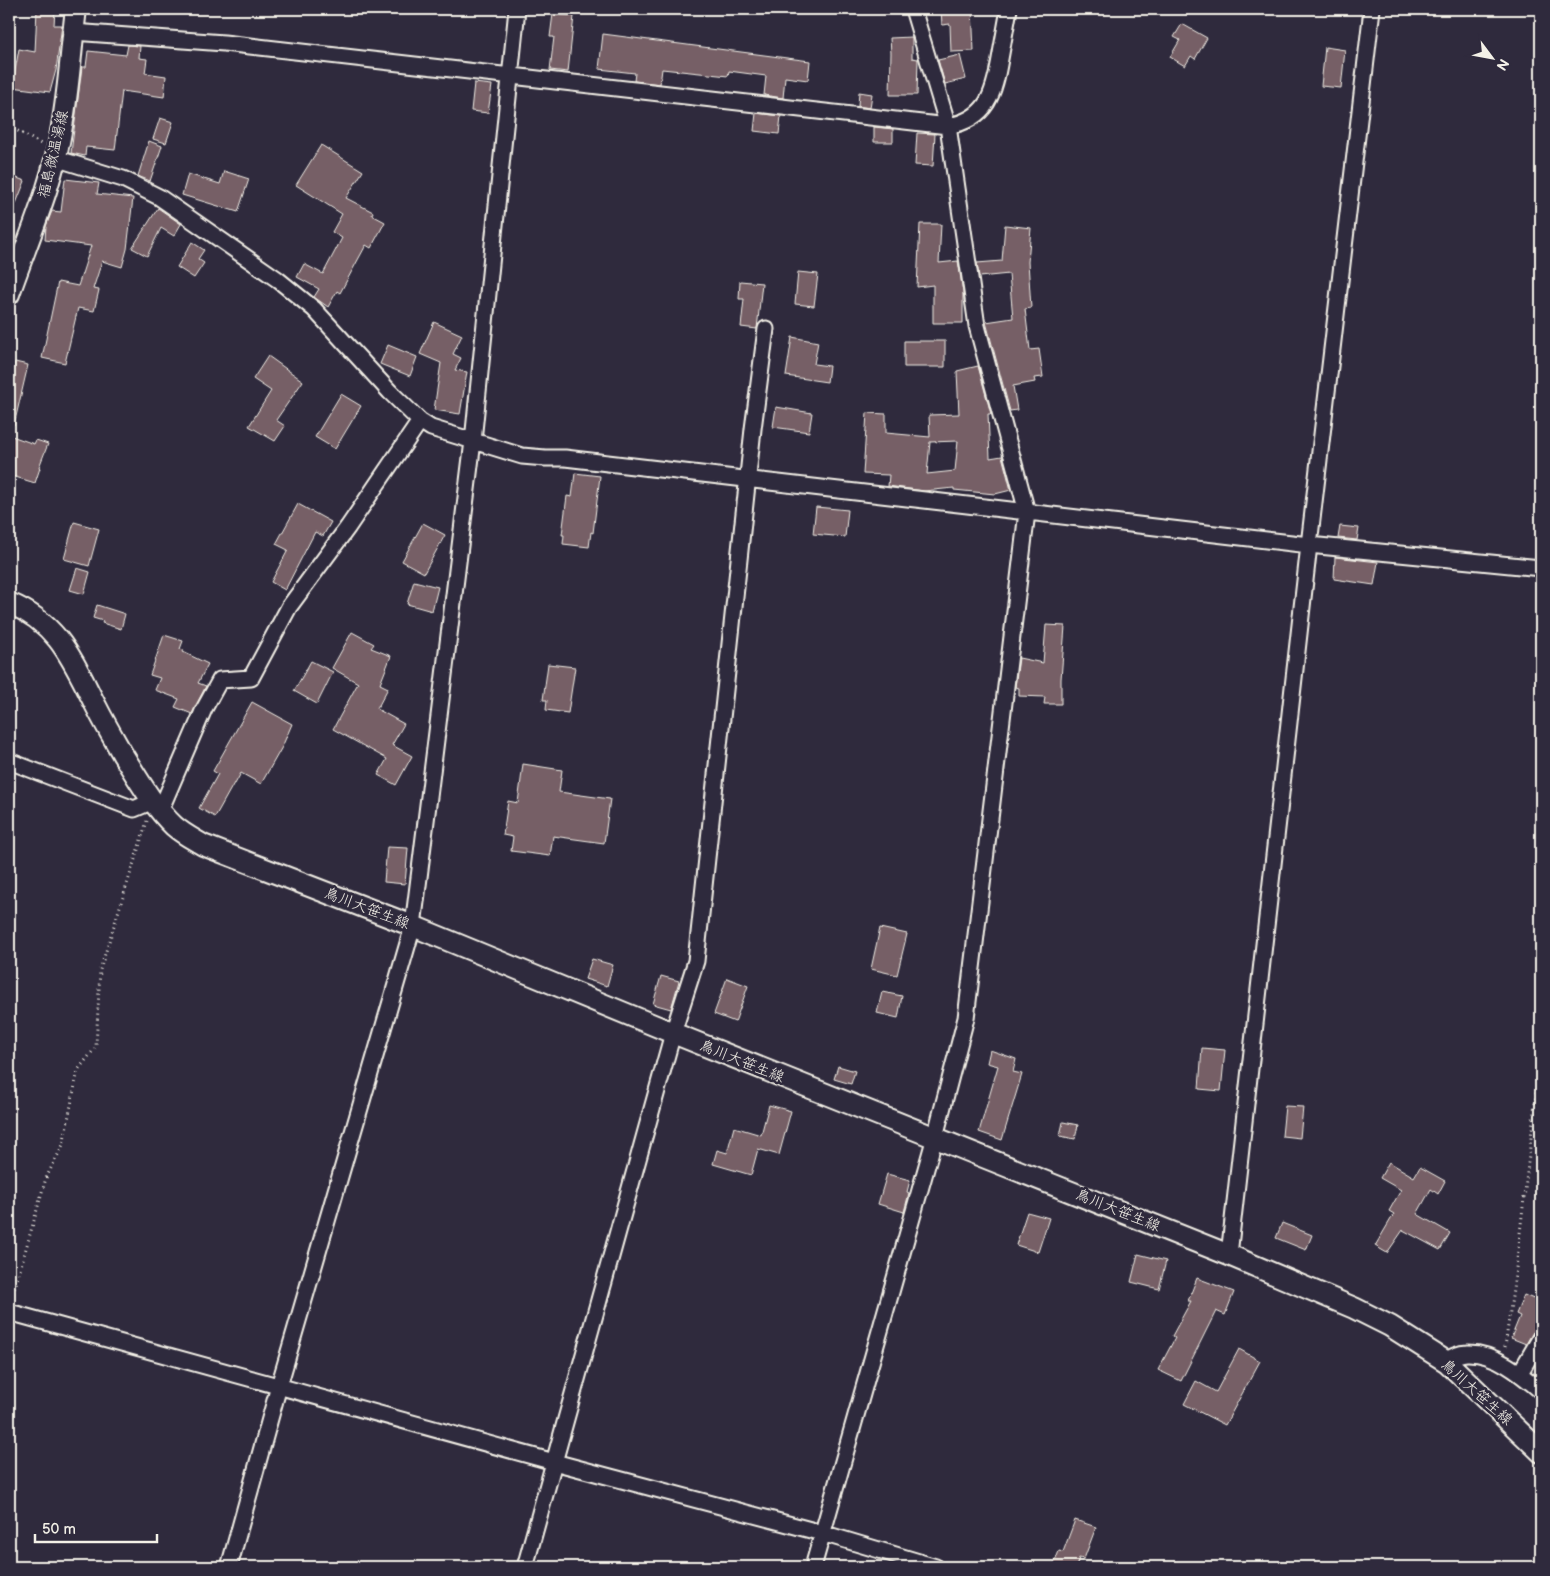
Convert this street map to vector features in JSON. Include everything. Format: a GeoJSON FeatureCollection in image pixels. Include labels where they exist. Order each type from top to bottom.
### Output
{"type":"FeatureCollection","features":[{"type":"Feature","properties":{"kind":"street","name":"福島微温湯線"},"geometry":{"type":"LineString","coordinates":[[9,294],[44,195],[56,154],[62,126],[76,9]]}},
{"type":"Feature","properties":{"kind":"street"},"geometry":{"type":"LineString","coordinates":[[229,1567],[279,1386],[413,926],[473,441],[517,9]]}},
{"type":"Feature","properties":{"kind":"street"},"geometry":{"type":"LineString","coordinates":[[813,1567],[935,1137],[966,1018],[1027,512],[977,326],[948,126],[913,9]]}},
{"type":"Feature","properties":{"kind":"street"},"geometry":{"type":"LineString","coordinates":[[73,32],[224,42],[948,126],[960,124],[977,114],[989,101],[995,87],[1009,9]]}},
{"type":"Feature","properties":{"kind":"street"},"geometry":{"type":"LineString","coordinates":[[1229,1255],[1372,9]]}},
{"type":"Feature","properties":{"kind":"street"},"geometry":{"type":"LineString","coordinates":[[56,154],[123,179],[159,197],[277,279],[314,309],[390,392],[420,421],[431,428],[528,457],[565,458],[1309,545],[1541,568]]}},
{"type":"Feature","properties":{"kind":"street"},"geometry":{"type":"LineString","coordinates":[[525,1567],[673,1033],[696,961],[747,480],[766,329]]}},
{"type":"Feature","properties":{"kind":"street"},"geometry":{"type":"LineString","coordinates":[[9,762],[134,809],[157,806],[220,680],[251,678],[289,607],[348,527],[420,421]]}},
{"type":"Feature","properties":{"kind":"street","name":"鳥川大笹生線"},"geometry":{"type":"LineString","coordinates":[[9,603],[38,618],[60,639],[100,715],[140,783],[174,826],[188,837],[203,845],[413,926],[673,1033],[1229,1255],[1390,1326],[1445,1361],[1541,1452]]}},
{"type":"Feature","properties":{"kind":"street"},"geometry":{"type":"LineString","coordinates":[[10,1306],[279,1386],[822,1533],[936,1567]]}},
{"type":"Feature","properties":{"kind":"street"},"geometry":{"type":"LineString","coordinates":[[1520,1373],[1541,1338]]}},
{"type":"Feature","properties":{"kind":"street"},"geometry":{"type":"LineString","coordinates":[[1445,1361],[1457,1355],[1468,1353],[1483,1356],[1503,1363],[1520,1373],[1541,1392]]}},
{"type":"Feature","properties":{"kind":"path"},"geometry":{"type":"LineString","coordinates":[[9,126],[56,154]]}},
{"type":"Feature","properties":{"kind":"path"},"geometry":{"type":"LineString","coordinates":[[10,1306],[46,1178],[63,1145],[78,1070],[96,1047],[100,970],[157,806]]}},
{"type":"Feature","properties":{"kind":"path"},"geometry":{"type":"LineString","coordinates":[[1503,1363],[1518,1258],[1541,1051]]}},
{"type":"Feature","properties":{"kind":"building"},"geometry":{"type":"Polygon","coordinates":[[[37,9],[55,9],[54,25],[62,25],[56,70],[50,92],[12,87],[19,49],[35,52],[37,9]]]}},
{"type":"Feature","properties":{"kind":"building"},"geometry":{"type":"Polygon","coordinates":[[[941,9],[972,9],[974,51],[951,52],[950,24],[942,25],[941,9]]]}},
{"type":"Feature","properties":{"kind":"building"},"geometry":{"type":"Polygon","coordinates":[[[553,14],[574,16],[568,72],[550,70],[554,37],[550,37],[553,14]]]}},
{"type":"Feature","properties":{"kind":"building"},"geometry":{"type":"Polygon","coordinates":[[[1182,24],[1207,38],[1195,59],[1191,56],[1185,66],[1170,57],[1180,40],[1174,37],[1182,24]]]}},
{"type":"Feature","properties":{"kind":"building"},"geometry":{"type":"Polygon","coordinates":[[[603,34],[810,61],[808,80],[785,77],[783,98],[764,95],[766,76],[729,71],[728,76],[662,69],[660,84],[634,81],[635,73],[599,69],[603,34]]]}},
{"type":"Feature","properties":{"kind":"building"},"geometry":{"type":"Polygon","coordinates":[[[912,37],[912,58],[918,59],[917,95],[890,95],[890,38],[912,37]]]}},
{"type":"Feature","properties":{"kind":"building"},"geometry":{"type":"Polygon","coordinates":[[[128,45],[140,46],[139,58],[147,59],[145,73],[166,76],[164,97],[122,91],[115,150],[86,147],[85,156],[71,153],[82,67],[86,67],[88,51],[126,55],[128,45]]]}},
{"type":"Feature","properties":{"kind":"building"},"geometry":{"type":"Polygon","coordinates":[[[1325,47],[1345,50],[1341,88],[1321,86],[1325,47]]]}},
{"type":"Feature","properties":{"kind":"building"},"geometry":{"type":"Polygon","coordinates":[[[960,55],[966,79],[945,84],[938,60],[960,55]]]}},
{"type":"Feature","properties":{"kind":"building"},"geometry":{"type":"Polygon","coordinates":[[[474,83],[492,85],[488,113],[471,111],[474,83]]]}},
{"type":"Feature","properties":{"kind":"building"},"geometry":{"type":"Polygon","coordinates":[[[859,92],[872,94],[870,108],[858,106],[859,92]]]}},
{"type":"Feature","properties":{"kind":"building"},"geometry":{"type":"Polygon","coordinates":[[[756,113],[781,116],[779,134],[754,131],[756,113]]]}},
{"type":"Feature","properties":{"kind":"building"},"geometry":{"type":"Polygon","coordinates":[[[160,118],[173,122],[166,143],[153,139],[160,118]]]}},
{"type":"Feature","properties":{"kind":"building"},"geometry":{"type":"Polygon","coordinates":[[[874,127],[893,129],[893,142],[874,142],[874,127]]]}},
{"type":"Feature","properties":{"kind":"building"},"geometry":{"type":"Polygon","coordinates":[[[917,133],[935,134],[933,166],[915,165],[917,133]]]}},
{"type":"Feature","properties":{"kind":"building"},"geometry":{"type":"Polygon","coordinates":[[[149,141],[162,146],[150,181],[138,176],[149,141]]]}},
{"type":"Feature","properties":{"kind":"building"},"geometry":{"type":"Polygon","coordinates":[[[321,145],[363,171],[346,198],[373,212],[372,215],[385,222],[371,248],[366,245],[340,293],[337,291],[328,307],[314,297],[319,289],[297,277],[304,264],[323,274],[342,238],[332,232],[342,214],[296,185],[321,145]]]}},
{"type":"Feature","properties":{"kind":"building"},"geometry":{"type":"Polygon","coordinates":[[[224,171],[249,179],[238,212],[182,195],[188,174],[220,184],[224,171]]]}},
{"type":"Feature","properties":{"kind":"building"},"geometry":{"type":"Polygon","coordinates":[[[9,175],[25,181],[9,221],[9,175]]]}},
{"type":"Feature","properties":{"kind":"building"},"geometry":{"type":"Polygon","coordinates":[[[65,179],[99,183],[97,194],[133,198],[127,249],[122,267],[102,261],[93,289],[99,290],[94,311],[78,308],[65,363],[42,358],[58,282],[78,286],[91,246],[45,240],[46,226],[52,211],[61,212],[65,179]]]}},
{"type":"Feature","properties":{"kind":"building"},"geometry":{"type":"Polygon","coordinates":[[[158,208],[181,224],[174,236],[161,228],[147,256],[132,248],[158,208]]]}},
{"type":"Feature","properties":{"kind":"building"},"geometry":{"type":"Polygon","coordinates":[[[920,224],[941,224],[939,263],[958,261],[963,292],[963,323],[933,323],[933,285],[917,287],[920,224]]]}},
{"type":"Feature","properties":{"kind":"building"},"geometry":{"type":"Polygon","coordinates":[[[1005,225],[1031,228],[1028,262],[1031,308],[1025,309],[1030,350],[1039,349],[1043,377],[1034,378],[1035,382],[1013,386],[1017,410],[1010,411],[986,322],[1013,318],[1009,274],[979,277],[977,263],[1002,261],[1005,225]]]}},
{"type":"Feature","properties":{"kind":"building"},"geometry":{"type":"Polygon","coordinates":[[[192,242],[204,250],[198,259],[204,263],[194,278],[177,267],[192,242]]]}},
{"type":"Feature","properties":{"kind":"building"},"geometry":{"type":"Polygon","coordinates":[[[798,272],[818,274],[814,306],[795,304],[798,272]]]}},
{"type":"Feature","properties":{"kind":"building"},"geometry":{"type":"Polygon","coordinates":[[[740,281],[762,283],[757,329],[741,327],[744,299],[739,299],[740,281]]]}},
{"type":"Feature","properties":{"kind":"building"},"geometry":{"type":"Polygon","coordinates":[[[434,322],[462,335],[453,354],[461,358],[455,370],[467,372],[460,414],[434,410],[441,363],[420,354],[434,322]]]}},
{"type":"Feature","properties":{"kind":"building"},"geometry":{"type":"Polygon","coordinates":[[[792,337],[818,342],[814,364],[829,366],[827,382],[786,376],[792,337]]]}},
{"type":"Feature","properties":{"kind":"building"},"geometry":{"type":"Polygon","coordinates":[[[904,341],[945,341],[945,367],[904,367],[904,341]]]}},
{"type":"Feature","properties":{"kind":"building"},"geometry":{"type":"Polygon","coordinates":[[[388,345],[417,357],[410,376],[380,364],[388,345]]]}},
{"type":"Feature","properties":{"kind":"building"},"geometry":{"type":"Polygon","coordinates":[[[268,356],[303,381],[276,420],[285,426],[275,441],[249,426],[271,391],[253,379],[268,356]]]}},
{"type":"Feature","properties":{"kind":"building"},"geometry":{"type":"Polygon","coordinates":[[[15,362],[28,365],[14,425],[9,424],[9,377],[11,378],[15,362]]]}},
{"type":"Feature","properties":{"kind":"building"},"geometry":{"type":"Polygon","coordinates":[[[978,366],[991,414],[988,414],[990,458],[1002,456],[1011,490],[995,494],[954,490],[954,488],[924,491],[888,486],[889,475],[863,474],[867,413],[886,414],[886,433],[930,437],[929,415],[959,414],[957,371],[978,366]],[[958,441],[930,442],[927,474],[955,471],[958,441]]]}},
{"type":"Feature","properties":{"kind":"building"},"geometry":{"type":"Polygon","coordinates":[[[341,394],[361,406],[335,449],[315,437],[341,394]]]}},
{"type":"Feature","properties":{"kind":"building"},"geometry":{"type":"Polygon","coordinates":[[[776,407],[812,413],[809,432],[773,427],[776,407]]]}},
{"type":"Feature","properties":{"kind":"building"},"geometry":{"type":"Polygon","coordinates":[[[9,435],[34,444],[36,440],[48,444],[35,483],[9,475],[9,435]]]}},
{"type":"Feature","properties":{"kind":"building"},"geometry":{"type":"Polygon","coordinates":[[[575,473],[600,476],[593,533],[591,532],[589,547],[563,544],[564,535],[562,535],[567,496],[572,497],[575,473]]]}},
{"type":"Feature","properties":{"kind":"building"},"geometry":{"type":"Polygon","coordinates":[[[298,504],[331,522],[323,536],[315,532],[285,590],[271,582],[288,550],[276,544],[298,504]]]}},
{"type":"Feature","properties":{"kind":"building"},"geometry":{"type":"Polygon","coordinates":[[[816,507],[848,510],[845,537],[813,534],[816,507]]]}},
{"type":"Feature","properties":{"kind":"building"},"geometry":{"type":"Polygon","coordinates":[[[74,522],[99,529],[89,566],[64,559],[74,522]]]}},
{"type":"Feature","properties":{"kind":"building"},"geometry":{"type":"Polygon","coordinates":[[[423,523],[445,535],[424,573],[402,561],[423,523]]]}},
{"type":"Feature","properties":{"kind":"building"},"geometry":{"type":"Polygon","coordinates":[[[1340,526],[1359,528],[1357,540],[1338,538],[1340,526]]]}},
{"type":"Feature","properties":{"kind":"building"},"geometry":{"type":"Polygon","coordinates":[[[1335,557],[1378,562],[1374,585],[1334,579],[1335,557]]]}},
{"type":"Feature","properties":{"kind":"building"},"geometry":{"type":"Polygon","coordinates":[[[77,568],[90,572],[84,594],[70,590],[77,568]]]}},
{"type":"Feature","properties":{"kind":"building"},"geometry":{"type":"Polygon","coordinates":[[[414,581],[438,587],[432,611],[407,604],[414,581]]]}},
{"type":"Feature","properties":{"kind":"building"},"geometry":{"type":"Polygon","coordinates":[[[97,605],[125,614],[121,629],[93,618],[97,605]]]}},
{"type":"Feature","properties":{"kind":"building"},"geometry":{"type":"Polygon","coordinates":[[[1046,625],[1065,626],[1061,704],[1044,704],[1045,697],[1019,696],[1019,688],[1015,687],[1019,658],[1043,663],[1046,625]]]}},
{"type":"Feature","properties":{"kind":"building"},"geometry":{"type":"Polygon","coordinates":[[[352,632],[374,644],[371,648],[391,656],[380,684],[388,688],[377,709],[404,724],[392,745],[412,756],[396,785],[378,775],[387,759],[333,729],[358,683],[332,668],[352,632]]]}},
{"type":"Feature","properties":{"kind":"building"},"geometry":{"type":"Polygon","coordinates":[[[164,635],[183,641],[180,649],[184,650],[183,652],[208,664],[198,683],[206,686],[192,714],[175,707],[179,699],[155,690],[160,678],[150,675],[164,635]]]}},
{"type":"Feature","properties":{"kind":"building"},"geometry":{"type":"Polygon","coordinates":[[[311,661],[333,672],[317,704],[294,691],[311,661]]]}},
{"type":"Feature","properties":{"kind":"building"},"geometry":{"type":"Polygon","coordinates":[[[548,664],[575,667],[568,713],[546,710],[547,700],[543,700],[548,664]]]}},
{"type":"Feature","properties":{"kind":"building"},"geometry":{"type":"Polygon","coordinates":[[[252,702],[292,724],[282,747],[261,784],[241,773],[215,817],[199,808],[218,774],[213,771],[252,702]]]}},
{"type":"Feature","properties":{"kind":"building"},"geometry":{"type":"Polygon","coordinates":[[[523,764],[562,770],[559,792],[610,799],[604,843],[553,836],[550,856],[511,851],[513,837],[503,835],[508,801],[518,803],[523,764]]]}},
{"type":"Feature","properties":{"kind":"building"},"geometry":{"type":"Polygon","coordinates":[[[387,847],[408,848],[405,884],[384,882],[387,847]]]}},
{"type":"Feature","properties":{"kind":"building"},"geometry":{"type":"Polygon","coordinates":[[[880,928],[907,934],[897,975],[871,969],[880,928]]]}},
{"type":"Feature","properties":{"kind":"building"},"geometry":{"type":"Polygon","coordinates":[[[592,959],[613,965],[607,986],[585,979],[592,959]]]}},
{"type":"Feature","properties":{"kind":"building"},"geometry":{"type":"Polygon","coordinates":[[[661,976],[679,981],[671,1009],[653,1004],[661,976]]]}},
{"type":"Feature","properties":{"kind":"building"},"geometry":{"type":"Polygon","coordinates":[[[727,978],[748,986],[735,1022],[714,1014],[727,978]]]}},
{"type":"Feature","properties":{"kind":"building"},"geometry":{"type":"Polygon","coordinates":[[[882,992],[902,996],[898,1018],[877,1013],[882,992]]]}},
{"type":"Feature","properties":{"kind":"building"},"geometry":{"type":"Polygon","coordinates":[[[1202,1048],[1225,1050],[1221,1091],[1199,1089],[1202,1048]]]}},
{"type":"Feature","properties":{"kind":"building"},"geometry":{"type":"Polygon","coordinates":[[[990,1050],[1016,1059],[1013,1072],[1022,1074],[1002,1140],[979,1132],[998,1066],[987,1063],[990,1050]]]}},
{"type":"Feature","properties":{"kind":"building"},"geometry":{"type":"Polygon","coordinates":[[[838,1066],[855,1071],[851,1084],[834,1079],[838,1066]]]}},
{"type":"Feature","properties":{"kind":"building"},"geometry":{"type":"Polygon","coordinates":[[[769,1105],[791,1111],[779,1155],[758,1149],[751,1175],[713,1164],[717,1150],[727,1153],[734,1127],[761,1135],[769,1105]]]}},
{"type":"Feature","properties":{"kind":"building"},"geometry":{"type":"Polygon","coordinates":[[[1285,1106],[1303,1107],[1300,1138],[1282,1136],[1285,1106]]]}},
{"type":"Feature","properties":{"kind":"building"},"geometry":{"type":"Polygon","coordinates":[[[1063,1122],[1078,1125],[1075,1139],[1060,1136],[1063,1122]]]}},
{"type":"Feature","properties":{"kind":"building"},"geometry":{"type":"Polygon","coordinates":[[[1389,1162],[1414,1177],[1420,1167],[1445,1181],[1438,1194],[1431,1189],[1417,1214],[1450,1233],[1440,1250],[1403,1230],[1387,1253],[1375,1246],[1394,1214],[1389,1211],[1401,1190],[1380,1178],[1389,1162]]]}},
{"type":"Feature","properties":{"kind":"building"},"geometry":{"type":"Polygon","coordinates":[[[887,1174],[910,1180],[904,1212],[878,1204],[887,1174]]]}},
{"type":"Feature","properties":{"kind":"building"},"geometry":{"type":"Polygon","coordinates":[[[1027,1212],[1049,1218],[1038,1252],[1016,1245],[1027,1212]]]}},
{"type":"Feature","properties":{"kind":"building"},"geometry":{"type":"Polygon","coordinates":[[[1282,1223],[1312,1235],[1306,1250],[1276,1238],[1282,1223]]]}},
{"type":"Feature","properties":{"kind":"building"},"geometry":{"type":"Polygon","coordinates":[[[1138,1254],[1166,1261],[1159,1289],[1131,1282],[1138,1254]]]}},
{"type":"Feature","properties":{"kind":"building"},"geometry":{"type":"Polygon","coordinates":[[[1197,1278],[1234,1292],[1225,1315],[1216,1311],[1181,1381],[1158,1370],[1175,1338],[1172,1336],[1191,1301],[1188,1301],[1197,1278]]]}},
{"type":"Feature","properties":{"kind":"building"},"geometry":{"type":"Polygon","coordinates":[[[1524,1295],[1541,1302],[1541,1318],[1537,1329],[1526,1344],[1511,1338],[1520,1316],[1516,1314],[1524,1295]]]}},
{"type":"Feature","properties":{"kind":"building"},"geometry":{"type":"Polygon","coordinates":[[[1239,1349],[1260,1361],[1225,1425],[1184,1404],[1196,1381],[1216,1392],[1239,1349]]]}},
{"type":"Feature","properties":{"kind":"building"},"geometry":{"type":"Polygon","coordinates":[[[1075,1520],[1096,1527],[1084,1559],[1079,1558],[1076,1567],[1053,1567],[1059,1551],[1063,1552],[1075,1520]]]}}]}
